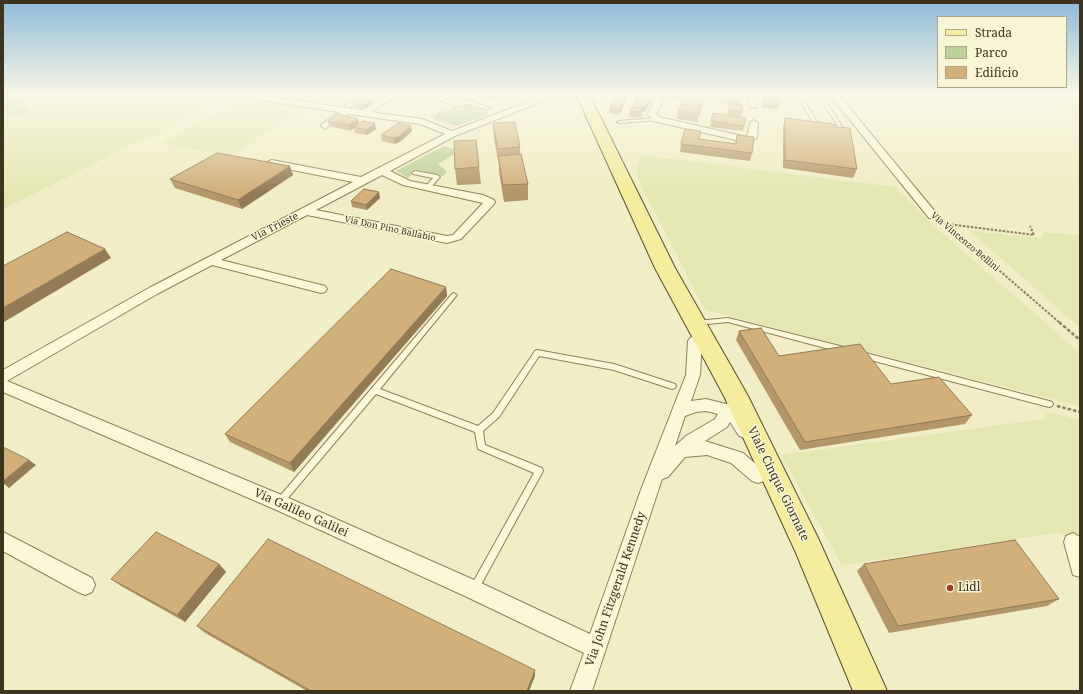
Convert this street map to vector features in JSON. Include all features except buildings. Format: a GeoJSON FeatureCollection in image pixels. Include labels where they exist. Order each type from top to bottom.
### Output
{"type":"FeatureCollection","features":[{"type":"Feature","properties":{"kind":"main road","name":"Viale Cinque Giornate"},"geometry":{"type":"LineString","coordinates":[[598,126],[673,284],[808,548],[869,691]]}},
{"type":"Feature","properties":{"kind":"main road","name":"Viale Cinque Giornate"},"geometry":{"type":"LineString","coordinates":[[701,337],[729,414],[793,550],[869,691]]}},
{"type":"Feature","properties":{"kind":"street"},"geometry":{"type":"LineString","coordinates":[[434,126],[452,134]]}},
{"type":"Feature","properties":{"kind":"street","name":"Via Trieste"},"geometry":{"type":"LineString","coordinates":[[3,377],[210,261],[452,134],[471,126]]}},
{"type":"Feature","properties":{"kind":"street"},"geometry":{"type":"LineString","coordinates":[[688,126],[748,140],[752,138],[754,126]]}},
{"type":"Feature","properties":{"kind":"street","name":"Via Vincenzo Bellini"},"geometry":{"type":"LineString","coordinates":[[859,126],[933,216]]}},
{"type":"Feature","properties":{"kind":"street"},"geometry":{"type":"LineString","coordinates":[[265,162],[364,181]]}},
{"type":"Feature","properties":{"kind":"street","name":"Via Don Pino Ballabio"},"geometry":{"type":"LineString","coordinates":[[306,211],[447,240],[457,237],[490,202],[483,198],[401,181],[383,171]]}},
{"type":"Feature","properties":{"kind":"street"},"geometry":{"type":"LineString","coordinates":[[210,261],[321,289]]}},
{"type":"Feature","properties":{"kind":"street","name":"Via John Fitzgerald Kennedy"},"geometry":{"type":"LineString","coordinates":[[581,691],[652,487],[693,375],[701,337]]}},
{"type":"Feature","properties":{"kind":"street","name":"Via Galileo Galilei"},"geometry":{"type":"LineString","coordinates":[[3,386],[278,502],[474,590],[596,648]]}},
{"type":"Feature","properties":{"kind":"street"},"geometry":{"type":"LineString","coordinates":[[680,412],[694,406],[706,406],[722,410],[737,419],[751,441],[790,522],[808,548]]}},
{"type":"Feature","properties":{"kind":"street","name":"Via John Fitzgerald Kennedy"},"geometry":{"type":"LineString","coordinates":[[652,487],[672,458],[692,441],[721,423],[729,414]]}},
{"type":"Feature","properties":{"kind":"street"},"geometry":{"type":"LineString","coordinates":[[681,450],[707,448],[721,452],[737,458],[758,476]]}},
{"type":"Feature","properties":{"kind":"street"},"geometry":{"type":"LineString","coordinates":[[3,541],[85,585]]}},
{"type":"Feature","properties":{"kind":"street"},"geometry":{"type":"LineString","coordinates":[[1072,542],[1080,568]]}},
{"type":"Feature","properties":{"kind":"lane"},"geometry":{"type":"LineString","coordinates":[[822,126],[841,128],[840,126]]}},
{"type":"Feature","properties":{"kind":"lane"},"geometry":{"type":"LineString","coordinates":[[415,173],[437,177],[428,187]]}},
{"type":"Feature","properties":{"kind":"lane"},"geometry":{"type":"LineString","coordinates":[[278,502],[375,390],[454,295]]}},
{"type":"Feature","properties":{"kind":"lane"},"geometry":{"type":"LineString","coordinates":[[701,337],[728,320],[1049,404]]}},
{"type":"Feature","properties":{"kind":"lane"},"geometry":{"type":"LineString","coordinates":[[479,430],[496,415],[537,354],[614,367],[672,386]]}},
{"type":"Feature","properties":{"kind":"lane"},"geometry":{"type":"LineString","coordinates":[[375,390],[479,430]]}},
{"type":"Feature","properties":{"kind":"lane"},"geometry":{"type":"LineString","coordinates":[[474,590],[539,471],[481,447],[479,430]]}},
{"type":"Feature","properties":{"kind":"path","name":"Via Vincenzo Bellini"},"geometry":{"type":"LineString","coordinates":[[933,216],[946,224],[1080,340]]}},
{"type":"Feature","properties":{"kind":"path"},"geometry":{"type":"LineString","coordinates":[[946,224],[1034,235],[1030,226]]}},
{"type":"Feature","properties":{"kind":"path"},"geometry":{"type":"LineString","coordinates":[[1049,404],[1080,412]]}},
{"type":"Feature","properties":{"kind":"green space"},"geometry":{"type":"Polygon","coordinates":[[[3,126],[172,126],[145,141],[142,140],[3,209],[3,126]]]}},
{"type":"Feature","properties":{"kind":"green space"},"geometry":{"type":"Polygon","coordinates":[[[190,126],[278,126],[230,156],[160,143],[190,126]]]}},
{"type":"Feature","properties":{"kind":"green space"},"geometry":{"type":"Polygon","coordinates":[[[444,146],[460,151],[438,164],[447,172],[443,176],[415,171],[408,178],[396,171],[444,146]]]}},
{"type":"Feature","properties":{"kind":"green space"},"geometry":{"type":"Polygon","coordinates":[[[641,156],[896,187],[932,224],[1080,353],[1080,406],[705,310],[639,181],[636,169],[641,156]]]}},
{"type":"Feature","properties":{"kind":"green space"},"geometry":{"type":"Polygon","coordinates":[[[970,231],[1042,238],[1043,232],[1080,235],[1080,328],[970,231]]]}},
{"type":"Feature","properties":{"kind":"green space"},"geometry":{"type":"Polygon","coordinates":[[[1048,412],[1080,420],[1080,540],[1057,533],[842,565],[781,455],[1044,419],[1048,412]]]}},
{"type":"Feature","properties":{"kind":"place","name":"Lidl"},"geometry":{"type":"Point","coordinates":[950,588]}}]}
